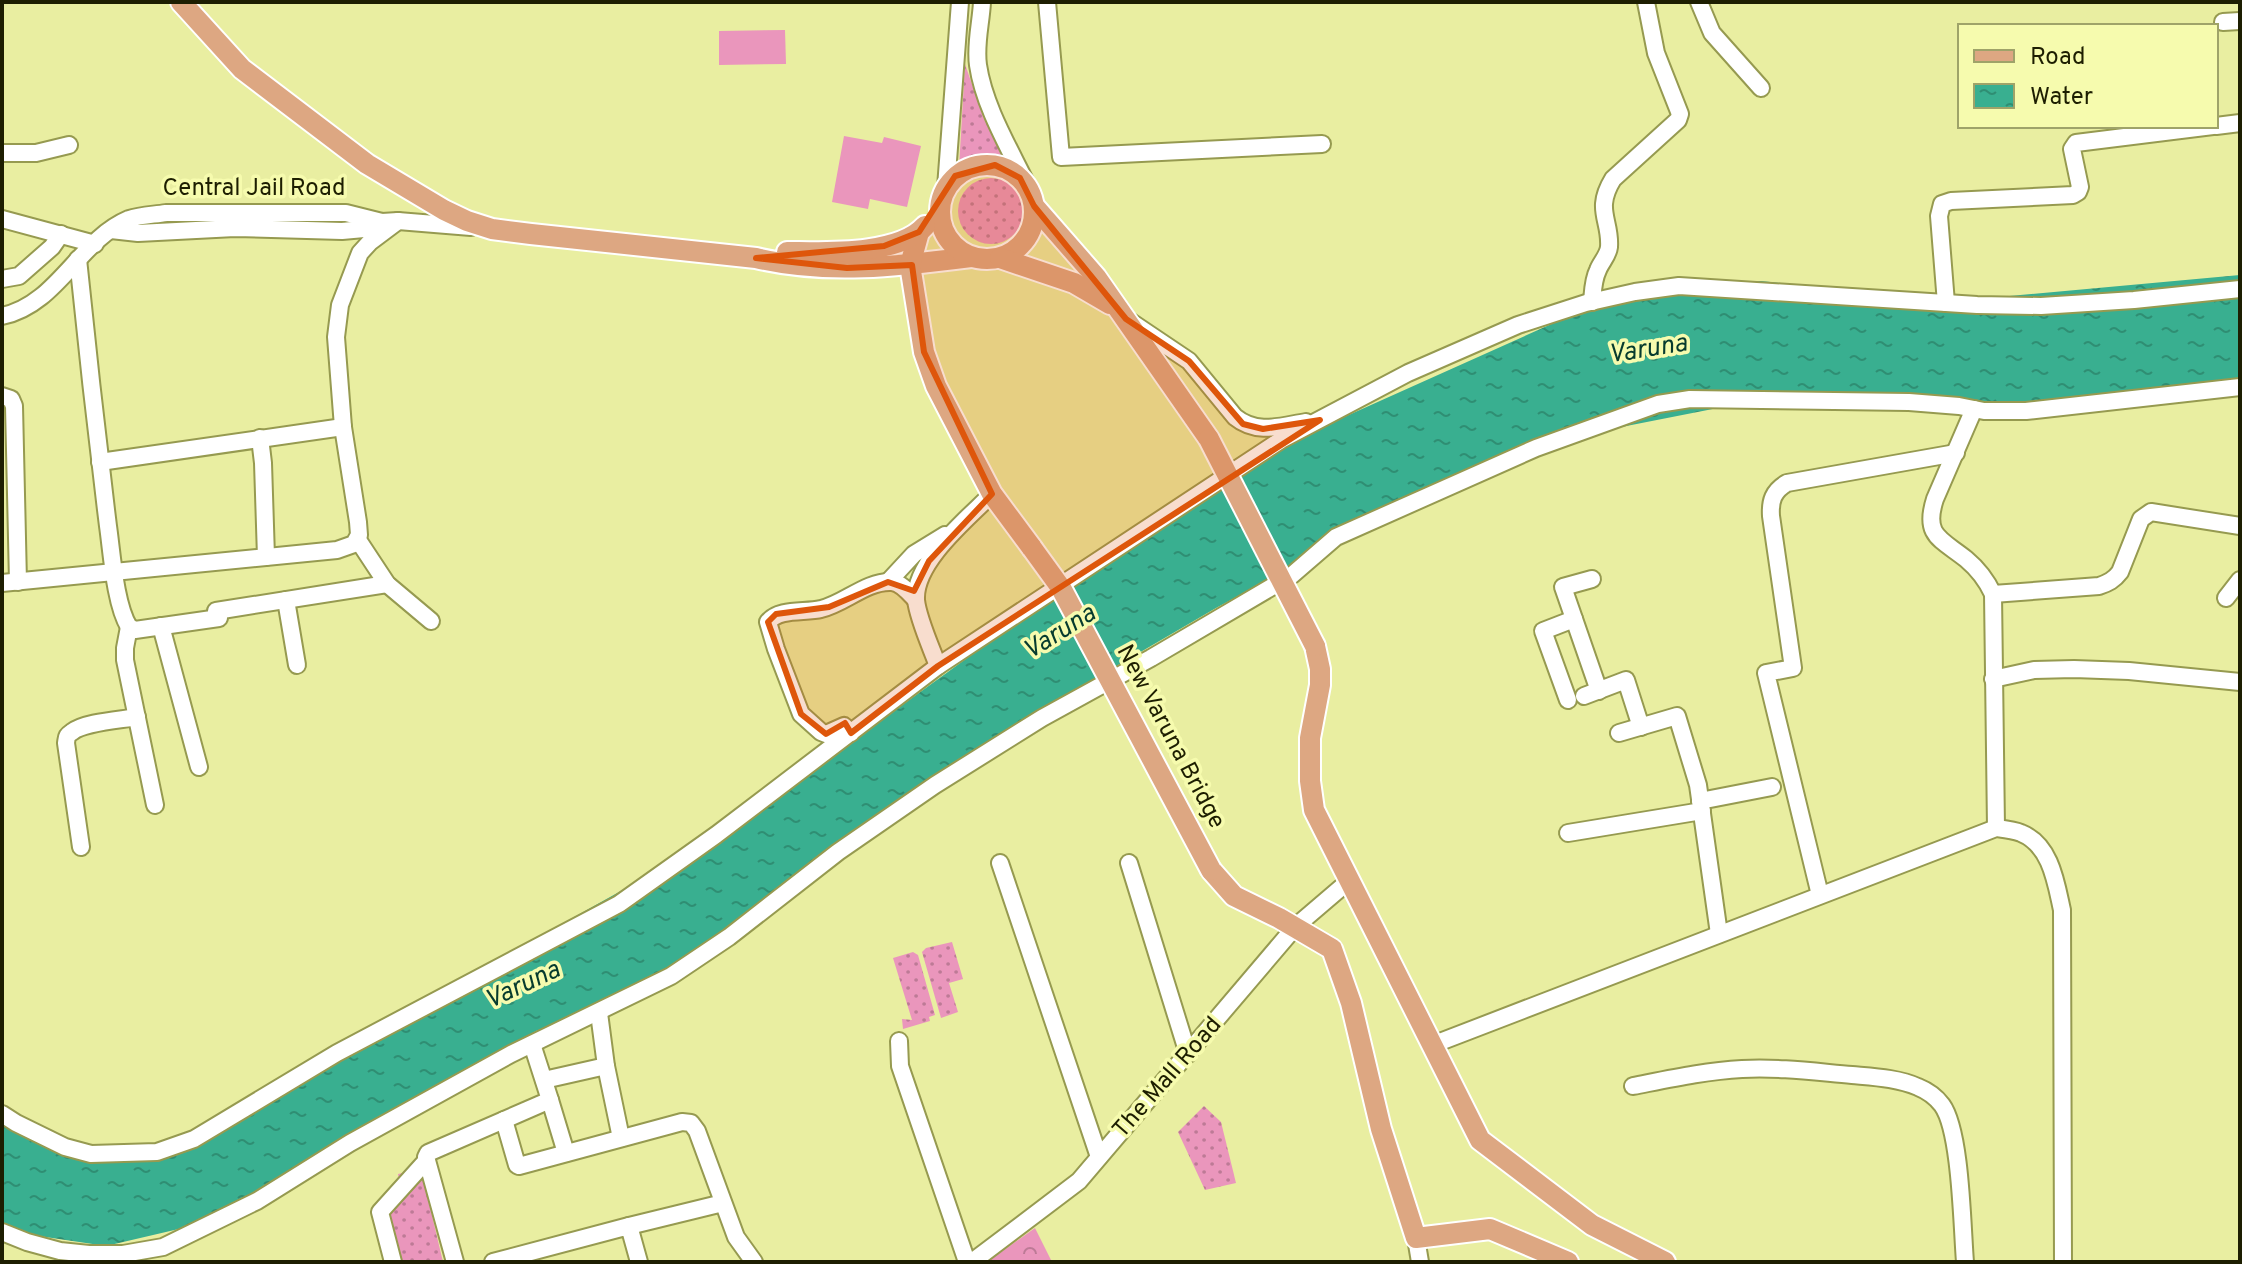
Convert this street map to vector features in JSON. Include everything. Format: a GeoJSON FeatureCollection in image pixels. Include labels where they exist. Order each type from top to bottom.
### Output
{"type":"FeatureCollection","features":[{"type":"Feature","properties":{"kind":"main road","name":"Central Jail Road"},"geometry":{"type":"LineString","coordinates":[[181,2],[242,69],[367,164],[467,221],[492,229],[756,258],[785,265],[847,268],[910,265],[971,257]]}},
{"type":"Feature","properties":{"kind":"main road"},"geometry":{"type":"LineString","coordinates":[[1031,198],[1034,216],[1029,234],[1017,249],[1000,258],[985,260],[958,250],[947,239],[941,225],[939,210],[946,187],[955,176],[981,165],[995,165],[1020,178],[1031,198],[1096,277],[1209,439],[1315,646],[1320,685],[1310,738],[1314,810],[1480,1140],[1592,1225],[1665,1262]]}},
{"type":"Feature","properties":{"kind":"main road"},"geometry":{"type":"LineString","coordinates":[[756,258],[782,252],[854,252],[884,246],[919,232],[939,210]]}},
{"type":"Feature","properties":{"kind":"main road"},"geometry":{"type":"LineString","coordinates":[[910,265],[919,232]]}},
{"type":"Feature","properties":{"kind":"main road"},"geometry":{"type":"LineString","coordinates":[[1000,258],[1074,283],[1123,315]]}},
{"type":"Feature","properties":{"kind":"main road","name":"New Varuna Bridge"},"geometry":{"type":"LineString","coordinates":[[910,265],[927,362],[942,398],[992,494],[1061,588],[1211,870],[1234,896],[1332,949],[1351,1003],[1381,1129],[1416,1238]]}},
{"type":"Feature","properties":{"kind":"main road"},"geometry":{"type":"LineString","coordinates":[[1416,1238],[1490,1229],[1568,1262]]}},
{"type":"Feature","properties":{"kind":"street"},"geometry":{"type":"LineString","coordinates":[[946,187],[960,2]]}},
{"type":"Feature","properties":{"kind":"street"},"geometry":{"type":"LineString","coordinates":[[982,2],[978,40],[981,83],[1031,198]]}},
{"type":"Feature","properties":{"kind":"street"},"geometry":{"type":"LineString","coordinates":[[1047,2],[1061,157],[1322,144]]}},
{"type":"Feature","properties":{"kind":"street"},"geometry":{"type":"LineString","coordinates":[[1592,302],[1595,277],[1608,251],[1604,204],[1609,186],[1678,120],[1680,114],[1656,53],[1646,2]]}},
{"type":"Feature","properties":{"kind":"street"},"geometry":{"type":"LineString","coordinates":[[1699,2],[1712,33],[1761,88]]}},
{"type":"Feature","properties":{"kind":"street"},"geometry":{"type":"LineString","coordinates":[[2218,126],[2240,123]]}},
{"type":"Feature","properties":{"kind":"street"},"geometry":{"type":"LineString","coordinates":[[1946,303],[1939,216],[1942,204],[2076,194],[2080,187],[2072,149],[2076,143],[2199,128]]}},
{"type":"Feature","properties":{"kind":"street"},"geometry":{"type":"LineString","coordinates":[[2,153],[36,153],[69,145]]}},
{"type":"Feature","properties":{"kind":"street"},"geometry":{"type":"LineString","coordinates":[[2,219],[95,244]]}},
{"type":"Feature","properties":{"kind":"street","name":"Central Jail Road"},"geometry":{"type":"LineString","coordinates":[[95,244],[111,230],[138,233],[235,228],[342,231],[364,229],[390,221],[492,229]]}},
{"type":"Feature","properties":{"kind":"street"},"geometry":{"type":"LineString","coordinates":[[390,221],[360,253],[340,305],[336,337],[343,427],[358,540],[387,584],[431,621]]}},
{"type":"Feature","properties":{"kind":"street"},"geometry":{"type":"LineString","coordinates":[[2,279],[19,276],[52,247],[61,234]]}},
{"type":"Feature","properties":{"kind":"street"},"geometry":{"type":"LineString","coordinates":[[2,316],[34,303],[95,244]]}},
{"type":"Feature","properties":{"kind":"street"},"geometry":{"type":"LineString","coordinates":[[78,259],[114,572],[124,619],[129,627],[135,630],[161,626],[286,600],[387,584]]}},
{"type":"Feature","properties":{"kind":"street"},"geometry":{"type":"LineString","coordinates":[[2,1114],[65,1147],[91,1154],[157,1152],[194,1139],[337,1053],[619,904],[938,666],[1281,440],[1439,358],[1518,325],[1592,302],[1679,286],[2041,306],[2240,289]]}},
{"type":"Feature","properties":{"kind":"street"},"geometry":{"type":"LineString","coordinates":[[1123,315],[1189,361],[1235,417],[1250,427],[1263,429],[1320,420]]}},
{"type":"Feature","properties":{"kind":"street"},"geometry":{"type":"LineString","coordinates":[[2,1232],[60,1251],[123,1254],[163,1247],[257,1201],[350,1143],[532,1044],[599,1013],[702,957],[838,852],[935,785],[1042,718],[1292,575],[1336,537],[1523,454],[1658,404],[1690,399],[1909,402],[2001,412],[2240,387]]}},
{"type":"Feature","properties":{"kind":"street"},"geometry":{"type":"LineString","coordinates":[[2,396],[11,399],[14,406],[10,583],[337,550],[358,540]]}},
{"type":"Feature","properties":{"kind":"street"},"geometry":{"type":"LineString","coordinates":[[1974,409],[1931,511],[1934,530],[1944,545],[1979,571],[1993,594],[1996,828]]}},
{"type":"Feature","properties":{"kind":"street"},"geometry":{"type":"LineString","coordinates":[[100,462],[343,427]]}},
{"type":"Feature","properties":{"kind":"street"},"geometry":{"type":"LineString","coordinates":[[260,438],[266,557]]}},
{"type":"Feature","properties":{"kind":"street"},"geometry":{"type":"LineString","coordinates":[[1820,895],[1766,673],[1793,668],[1770,504],[1778,488],[1787,483],[1956,453]]}},
{"type":"Feature","properties":{"kind":"street"},"geometry":{"type":"LineString","coordinates":[[938,666],[916,600],[922,572],[959,527],[992,494]]}},
{"type":"Feature","properties":{"kind":"street"},"geometry":{"type":"LineString","coordinates":[[1993,594],[2106,584],[2120,572],[2141,519],[2151,512],[2240,526]]}},
{"type":"Feature","properties":{"kind":"street"},"geometry":{"type":"LineString","coordinates":[[888,582],[914,554],[959,527]]}},
{"type":"Feature","properties":{"kind":"street"},"geometry":{"type":"LineString","coordinates":[[1584,695],[1574,619],[1563,587],[1592,579]]}},
{"type":"Feature","properties":{"kind":"street"},"geometry":{"type":"LineString","coordinates":[[2226,598],[2240,580]]}},
{"type":"Feature","properties":{"kind":"street"},"geometry":{"type":"LineString","coordinates":[[851,733],[844,726],[830,733],[821,732],[801,714],[768,622],[776,614],[829,607],[857,592],[888,582],[898,584],[916,600]]}},
{"type":"Feature","properties":{"kind":"street"},"geometry":{"type":"LineString","coordinates":[[286,600],[297,665]]}},
{"type":"Feature","properties":{"kind":"street"},"geometry":{"type":"LineString","coordinates":[[1574,619],[1543,631],[1584,695]]}},
{"type":"Feature","properties":{"kind":"street"},"geometry":{"type":"LineString","coordinates":[[161,626],[199,767]]}},
{"type":"Feature","properties":{"kind":"street"},"geometry":{"type":"LineString","coordinates":[[129,627],[125,660],[155,805]]}},
{"type":"Feature","properties":{"kind":"street"},"geometry":{"type":"LineString","coordinates":[[1993,679],[2034,670],[2074,669],[2240,682]]}},
{"type":"Feature","properties":{"kind":"street"},"geometry":{"type":"LineString","coordinates":[[1584,695],[1626,680],[1641,727]]}},
{"type":"Feature","properties":{"kind":"street"},"geometry":{"type":"LineString","coordinates":[[1619,733],[1677,716],[1692,761],[1701,806],[1719,934]]}},
{"type":"Feature","properties":{"kind":"street"},"geometry":{"type":"LineString","coordinates":[[81,847],[67,736],[73,730],[137,717]]}},
{"type":"Feature","properties":{"kind":"street"},"geometry":{"type":"LineString","coordinates":[[1568,833],[1701,806],[1772,787]]}},
{"type":"Feature","properties":{"kind":"street"},"geometry":{"type":"LineString","coordinates":[[1432,1045],[1996,828],[2023,833],[2042,848],[2054,874],[2062,910],[2063,1262]]}},
{"type":"Feature","properties":{"kind":"street"},"geometry":{"type":"LineString","coordinates":[[1000,863],[1099,1157]]}},
{"type":"Feature","properties":{"kind":"street"},"geometry":{"type":"LineString","coordinates":[[1129,863],[1188,1054]]}},
{"type":"Feature","properties":{"kind":"street","name":"The Mall Road"},"geometry":{"type":"LineString","coordinates":[[970,1262],[1079,1181],[1295,927],[1350,880]]}},
{"type":"Feature","properties":{"kind":"street"},"geometry":{"type":"LineString","coordinates":[[599,1013],[621,1138]]}},
{"type":"Feature","properties":{"kind":"street"},"geometry":{"type":"LineString","coordinates":[[899,1041],[900,1066],[970,1262]]}},
{"type":"Feature","properties":{"kind":"street"},"geometry":{"type":"LineString","coordinates":[[532,1044],[566,1153]]}},
{"type":"Feature","properties":{"kind":"street"},"geometry":{"type":"LineString","coordinates":[[544,1080],[606,1066]]}},
{"type":"Feature","properties":{"kind":"street"},"geometry":{"type":"LineString","coordinates":[[1633,1086],[1698,1073],[1744,1069],[1844,1074],[1917,1086],[1944,1107],[1951,1126],[1956,1150],[1965,1262]]}},
{"type":"Feature","properties":{"kind":"street"},"geometry":{"type":"LineString","coordinates":[[393,1262],[380,1212],[426,1161],[428,1153],[550,1100]]}},
{"type":"Feature","properties":{"kind":"street"},"geometry":{"type":"LineString","coordinates":[[504,1120],[519,1166],[682,1122],[691,1123],[697,1131],[736,1237],[754,1262]]}},
{"type":"Feature","properties":{"kind":"street"},"geometry":{"type":"LineString","coordinates":[[426,1161],[455,1262]]}},
{"type":"Feature","properties":{"kind":"street"},"geometry":{"type":"LineString","coordinates":[[493,1262],[723,1203]]}},
{"type":"Feature","properties":{"kind":"street"},"geometry":{"type":"LineString","coordinates":[[629,1226],[639,1262]]}},
{"type":"Feature","properties":{"kind":"street"},"geometry":{"type":"LineString","coordinates":[[1416,1238],[1420,1262]]}},
{"type":"Feature","properties":{"kind":"highlighted area"},"geometry":{"type":"Polygon","coordinates":[[[995,165],[1020,178],[1034,206],[1126,319],[1189,361],[1243,424],[1263,429],[1320,420],[938,666],[851,733],[845,723],[826,734],[801,714],[768,622],[776,614],[829,607],[888,582],[914,591],[929,561],[992,494],[924,352],[912,265],[847,268],[756,258],[884,246],[919,232],[955,176],[995,165]]]}},
{"type":"Feature","properties":{"kind":"green space"},"geometry":{"type":"Polygon","coordinates":[[[785,30],[786,64],[719,65],[719,31],[785,30]]]}},
{"type":"Feature","properties":{"kind":"green space"},"geometry":{"type":"Polygon","coordinates":[[[965,64],[984,119],[1006,158],[981,158],[959,167],[965,64]]]}},
{"type":"Feature","properties":{"kind":"green space"},"geometry":{"type":"Polygon","coordinates":[[[844,136],[882,143],[884,137],[921,146],[907,207],[870,199],[868,209],[832,202],[844,136]]]}},
{"type":"Feature","properties":{"kind":"green space"},"geometry":{"type":"Polygon","coordinates":[[[985,178],[997,178],[1009,183],[1019,193],[1024,211],[1022,224],[1009,239],[997,244],[985,244],[973,239],[963,229],[958,217],[958,205],[963,193],[973,183],[985,178]]]}},
{"type":"Feature","properties":{"kind":"green space"},"geometry":{"type":"Polygon","coordinates":[[[952,942],[963,979],[949,983],[958,1012],[941,1018],[922,952],[926,948],[952,942]]]}},
{"type":"Feature","properties":{"kind":"green space"},"geometry":{"type":"Polygon","coordinates":[[[913,952],[918,955],[935,1015],[929,1017],[930,1021],[903,1029],[902,1019],[912,1020],[893,958],[913,952]]]}},
{"type":"Feature","properties":{"kind":"green space"},"geometry":{"type":"Polygon","coordinates":[[[1204,1106],[1221,1122],[1236,1183],[1205,1190],[1178,1132],[1204,1106]]]}},
{"type":"Feature","properties":{"kind":"green space"},"geometry":{"type":"Polygon","coordinates":[[[421,1169],[443,1262],[399,1262],[385,1206],[400,1187],[398,1174],[421,1169]]]}},
{"type":"Feature","properties":{"kind":"green space"},"geometry":{"type":"Polygon","coordinates":[[[1035,1228],[1052,1262],[987,1262],[1035,1228]]]}},
{"type":"Feature","properties":{"kind":"water","name":"Varuna"},"geometry":{"type":"Polygon","coordinates":[[[2240,275],[2240,385],[1989,406],[1728,406],[1596,432],[1342,540],[1216,608],[1060,699],[693,957],[601,1007],[536,1031],[248,1210],[106,1246],[12,1232],[2,1226],[2,1123],[113,1159],[178,1153],[322,1058],[730,830],[1003,632],[1255,457],[1605,300],[1761,281],[1954,301],[2240,275]]]}}]}
